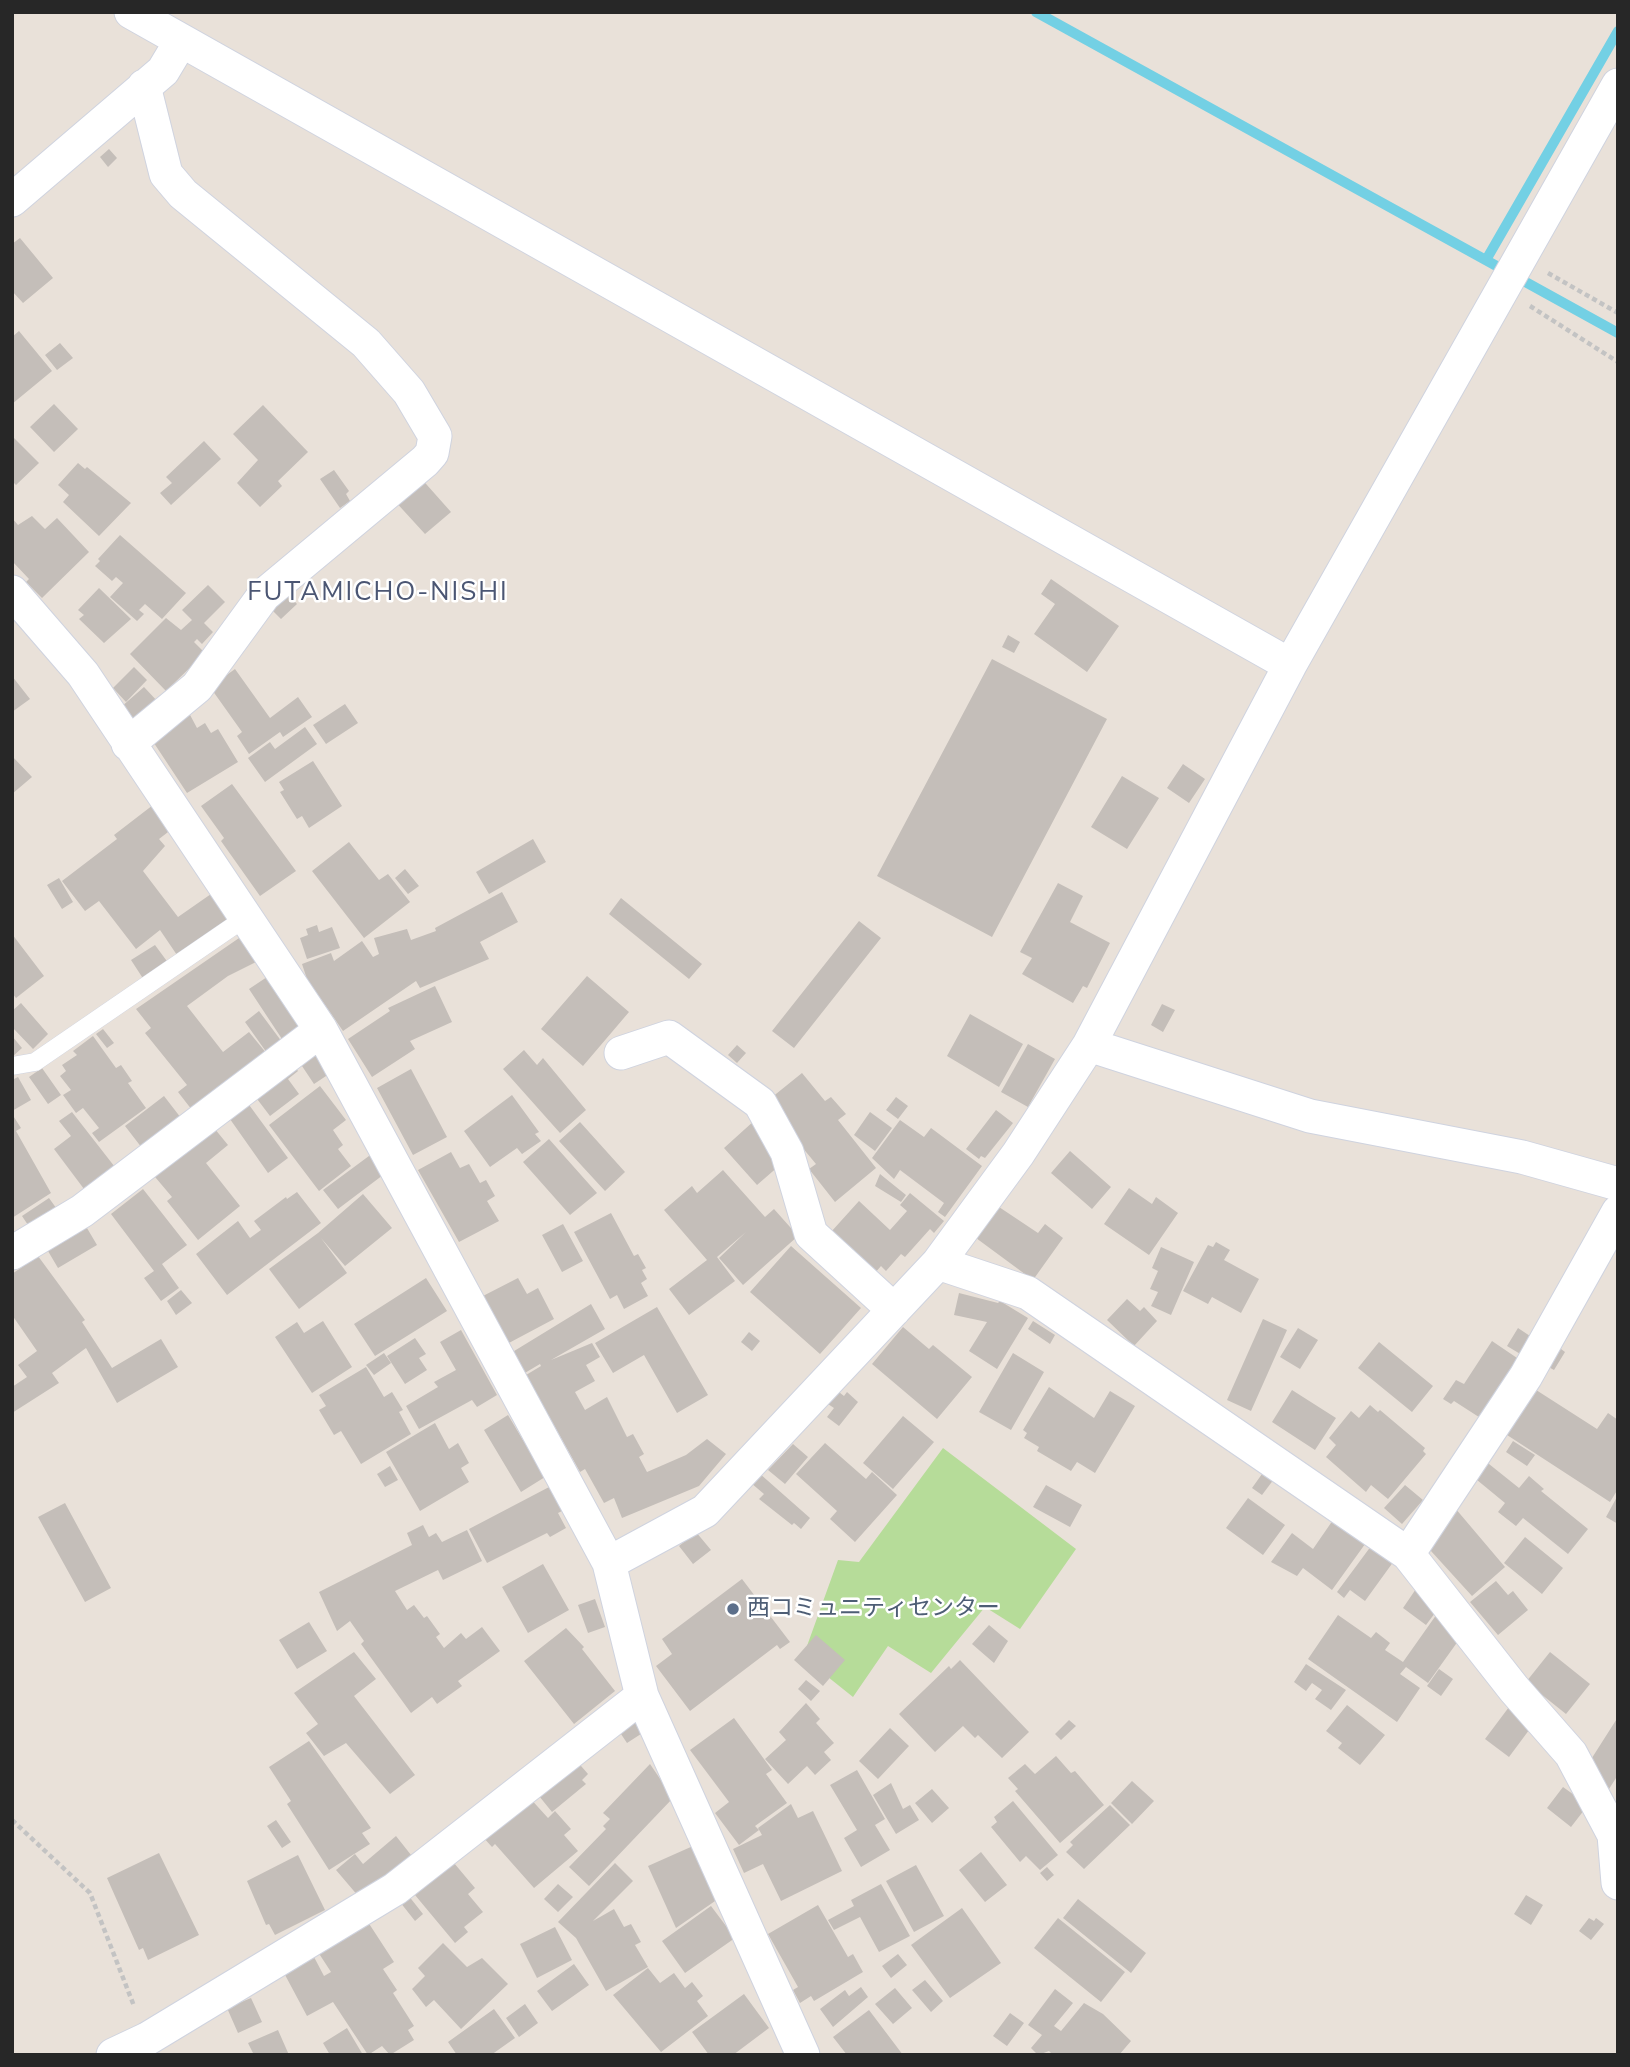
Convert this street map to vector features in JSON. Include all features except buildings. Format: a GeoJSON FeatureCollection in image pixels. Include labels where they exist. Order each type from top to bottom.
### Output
{"type":"FeatureCollection","features":[{"type":"Feature","properties":{"kind":"street"},"geometry":{"type":"LineString","coordinates":[[131,12],[1290,664]]}},
{"type":"Feature","properties":{"kind":"street"},"geometry":{"type":"LineString","coordinates":[[12,200],[163,71],[181,41]]}},
{"type":"Feature","properties":{"kind":"street"},"geometry":{"type":"LineString","coordinates":[[609,1563],[705,1511],[937,1263],[1018,1154],[1089,1045],[1290,664],[1618,85]]}},
{"type":"Feature","properties":{"kind":"street"},"geometry":{"type":"LineString","coordinates":[[128,744],[197,687],[264,595],[425,461],[432,453],[435,436],[408,392],[366,344],[183,194],[166,174],[144,86]]}},
{"type":"Feature","properties":{"kind":"street"},"geometry":{"type":"LineString","coordinates":[[12,592],[83,674],[321,1031],[609,1563],[642,1696],[803,2055]]}},
{"type":"Feature","properties":{"kind":"street"},"geometry":{"type":"LineString","coordinates":[[12,1253],[82,1210],[321,1031]]}},
{"type":"Feature","properties":{"kind":"street"},"geometry":{"type":"LineString","coordinates":[[621,1054],[669,1037],[760,1103],[787,1152],[811,1234],[894,1310]]}},
{"type":"Feature","properties":{"kind":"street"},"geometry":{"type":"LineString","coordinates":[[1089,1045],[1310,1116],[1522,1157],[1618,1184]]}},
{"type":"Feature","properties":{"kind":"street"},"geometry":{"type":"LineString","coordinates":[[1408,1554],[1526,1376],[1618,1212]]}},
{"type":"Feature","properties":{"kind":"street"},"geometry":{"type":"LineString","coordinates":[[937,1263],[1028,1293],[1408,1554],[1514,1689],[1571,1754],[1614,1835],[1618,1883]]}},
{"type":"Feature","properties":{"kind":"street"},"geometry":{"type":"LineString","coordinates":[[113,2055],[150,2047],[395,1889],[642,1696]]}},
{"type":"Feature","properties":{"kind":"lane"},"geometry":{"type":"LineString","coordinates":[[12,1066],[35,1062],[245,918]]}},
{"type":"Feature","properties":{"kind":"path"},"geometry":{"type":"LineString","coordinates":[[1520,259],[1618,313]]}},
{"type":"Feature","properties":{"kind":"path"},"geometry":{"type":"LineString","coordinates":[[1503,289],[1618,362]]}},
{"type":"Feature","properties":{"kind":"path"},"geometry":{"type":"LineString","coordinates":[[12,1820],[90,1893],[150,2047]]}},
{"type":"Feature","properties":{"kind":"green space"},"geometry":{"type":"Polygon","coordinates":[[[943,1448],[1076,1549],[1020,1629],[985,1607],[931,1673],[888,1646],[853,1697],[803,1657],[838,1560],[859,1562],[943,1448]]]}},
{"type":"Feature","properties":{"kind":"waterway"},"geometry":{"type":"LineString","coordinates":[[1036,12],[1618,333]]}},
{"type":"Feature","properties":{"kind":"waterway"},"geometry":{"type":"LineString","coordinates":[[1486,260],[1618,31]]}},
{"type":"Feature","properties":{"kind":"place","name":"西コミュニティセンター"},"geometry":{"type":"Point","coordinates":[733,1609]}},
{"type":"Feature","properties":{"kind":"district","name":"FUTAMICHO-NISHI"},"geometry":{"type":"Point","coordinates":[378,594]}}]}
